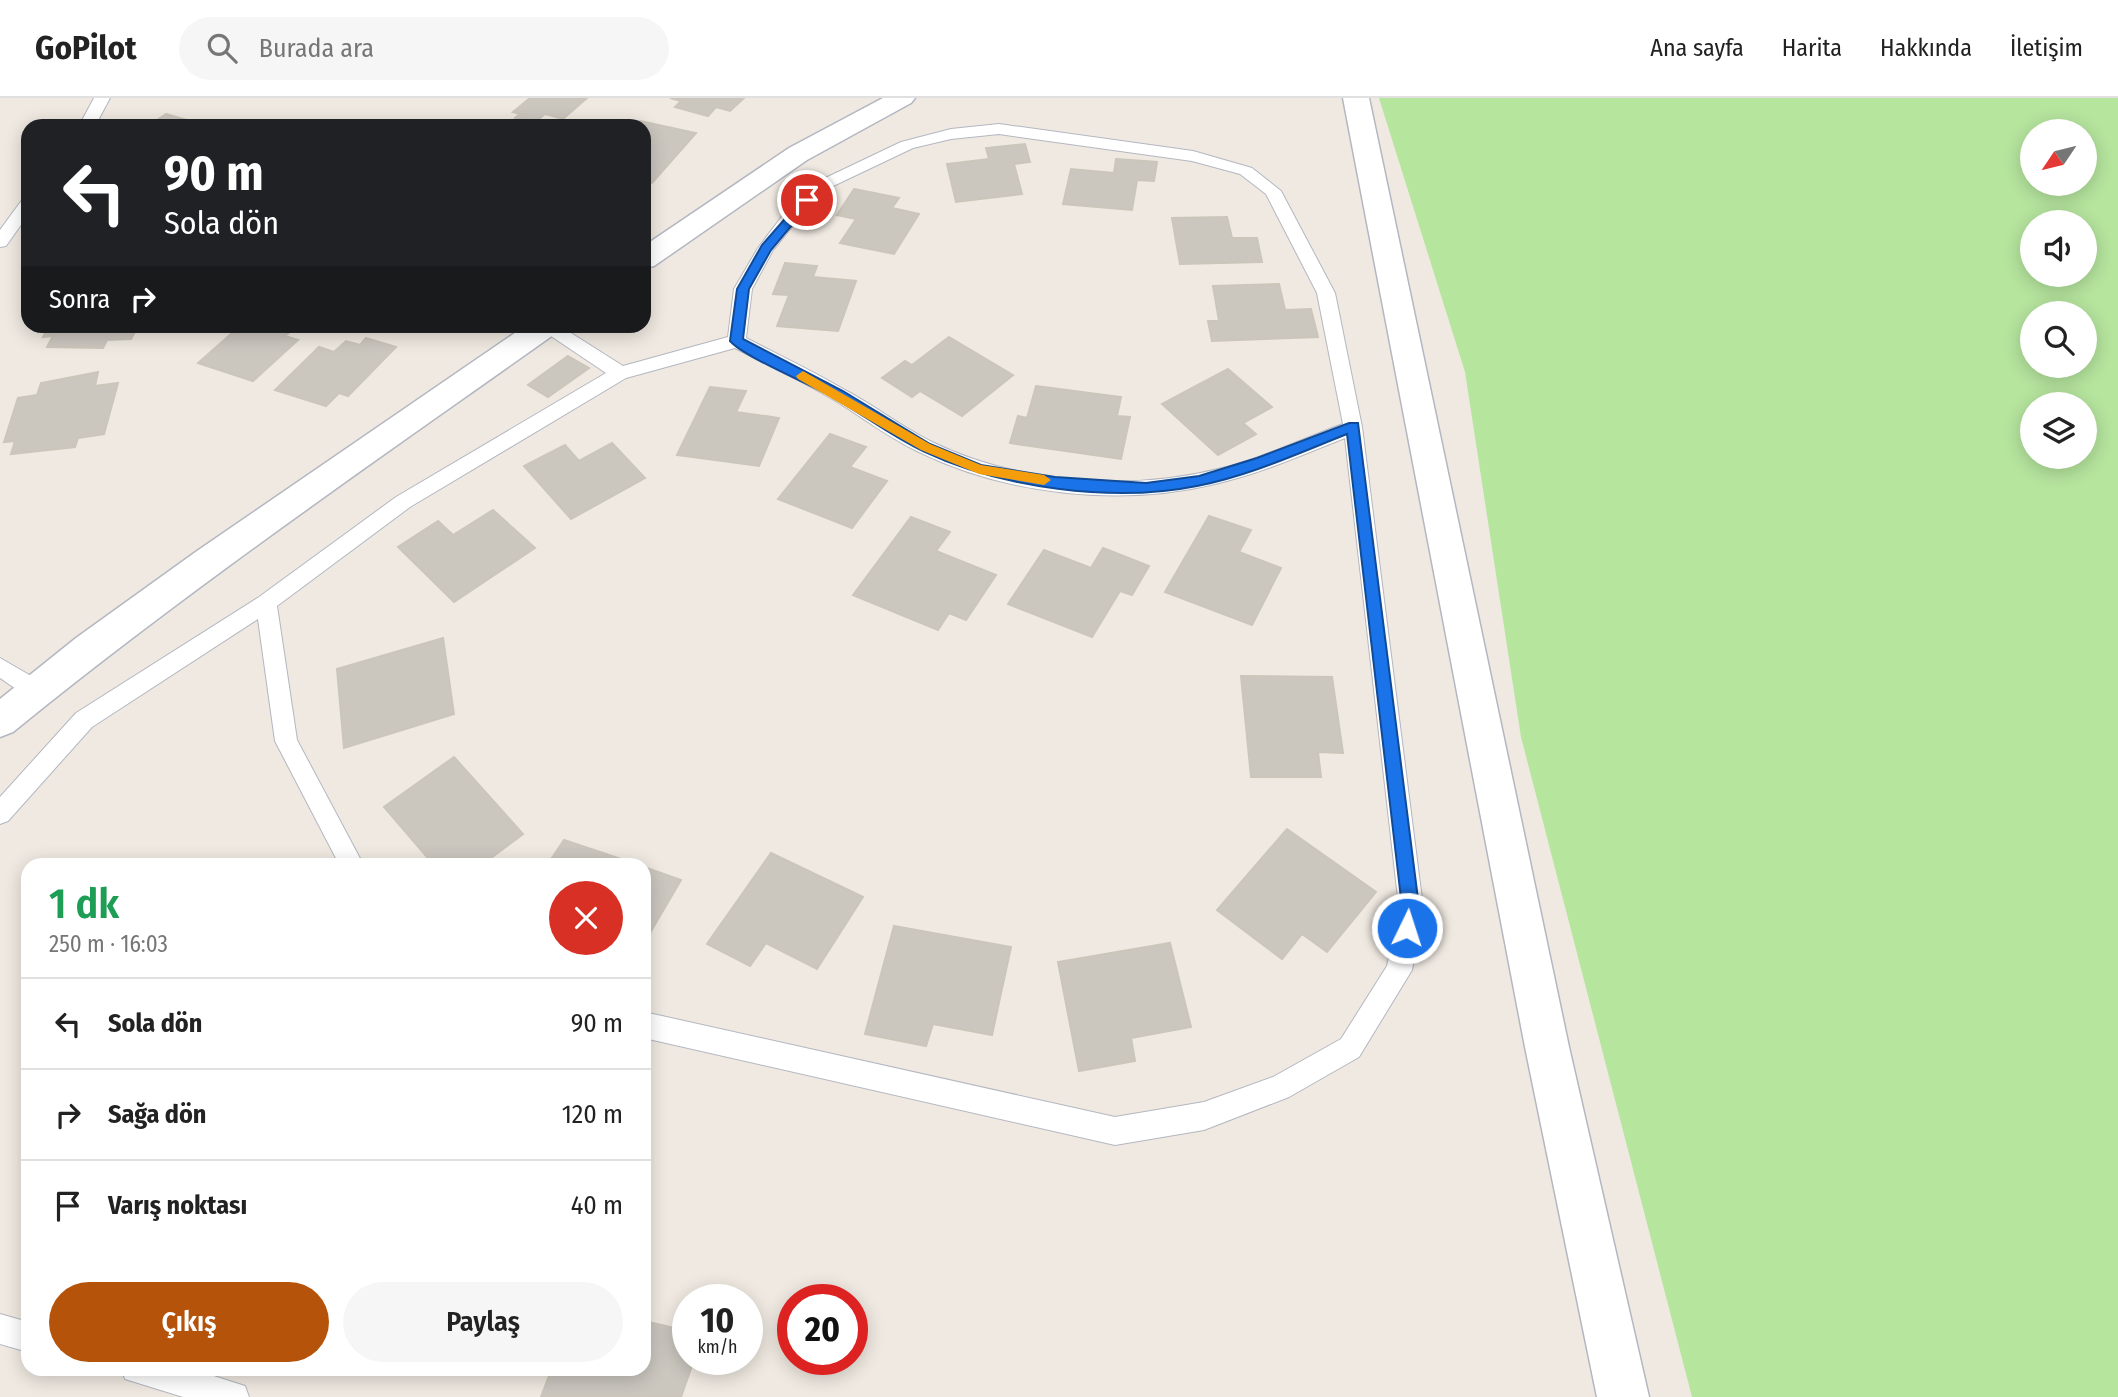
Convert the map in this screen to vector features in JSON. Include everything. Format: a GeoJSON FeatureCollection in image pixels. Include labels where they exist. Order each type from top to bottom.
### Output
{"type":"FeatureCollection","features":[{"type":"Feature","properties":{"kind":"street"},"geometry":{"type":"LineString","coordinates":[[651,254],[798,154],[902,98]]}},
{"type":"Feature","properties":{"kind":"street"},"geometry":{"type":"LineString","coordinates":[[1356,98],[1547,1047],[1623,1397]]}},
{"type":"Feature","properties":{"kind":"street"},"geometry":{"type":"LineString","coordinates":[[0,721],[37,690],[209,561],[537,333]]}},
{"type":"Feature","properties":{"kind":"lane"},"geometry":{"type":"LineString","coordinates":[[92,119],[102,98]]}},
{"type":"Feature","properties":{"kind":"lane"},"geometry":{"type":"LineString","coordinates":[[651,1027],[1115,1131],[1204,1116],[1280,1088],[1350,1048],[1399,970],[1411,907],[1353,427],[1326,293],[1273,191],[1245,171],[1192,156],[999,129],[951,134],[907,145],[823,185],[792,215],[766,248],[743,289],[737,341]]}},
{"type":"Feature","properties":{"kind":"lane"},"geometry":{"type":"LineString","coordinates":[[0,242],[21,214]]}},
{"type":"Feature","properties":{"kind":"lane"},"geometry":{"type":"LineString","coordinates":[[558,333],[620,373]]}},
{"type":"Feature","properties":{"kind":"lane"},"geometry":{"type":"LineString","coordinates":[[0,814],[84,720],[266,603],[403,502],[620,373],[737,341],[838,394],[926,447],[979,469],[1055,482],[1146,489],[1199,481],[1262,462],[1353,427]]}},
{"type":"Feature","properties":{"kind":"lane"},"geometry":{"type":"LineString","coordinates":[[266,603],[286,741],[348,858]]}},
{"type":"Feature","properties":{"kind":"lane"},"geometry":{"type":"LineString","coordinates":[[0,667],[37,690]]}},
{"type":"Feature","properties":{"kind":"lane"},"geometry":{"type":"LineString","coordinates":[[0,1329],[21,1335]]}},
{"type":"Feature","properties":{"kind":"lane"},"geometry":{"type":"LineString","coordinates":[[163,1376],[234,1397]]}},
{"type":"Feature","properties":{"kind":"green space"},"geometry":{"type":"Polygon","coordinates":[[[1379,98],[2118,98],[2118,1397],[1692,1397],[1521,737],[1465,372],[1379,98]]]}},
{"type":"Feature","properties":{"kind":"building"},"geometry":{"type":"Polygon","coordinates":[[[530,98],[587,98],[563,119],[545,114],[539,119],[518,119],[515,118],[520,114],[513,112],[530,98]]]}},
{"type":"Feature","properties":{"kind":"building"},"geometry":{"type":"Polygon","coordinates":[[[670,98],[744,98],[730,111],[716,107],[708,116],[675,107],[681,101],[670,98]]]}},
{"type":"Feature","properties":{"kind":"building"},"geometry":{"type":"Polygon","coordinates":[[[166,114],[183,119],[158,119],[166,114]]]}},
{"type":"Feature","properties":{"kind":"building"},"geometry":{"type":"Polygon","coordinates":[[[651,123],[696,133],[652,183],[651,123]]]}},
{"type":"Feature","properties":{"kind":"building"},"geometry":{"type":"Polygon","coordinates":[[[1025,144],[1030,162],[1014,164],[1022,194],[956,202],[947,164],[989,159],[986,148],[1025,144]]]}},
{"type":"Feature","properties":{"kind":"building"},"geometry":{"type":"Polygon","coordinates":[[[1116,159],[1157,162],[1154,181],[1137,180],[1132,210],[1063,204],[1071,169],[1114,173],[1116,159]]]}},
{"type":"Feature","properties":{"kind":"building"},"geometry":{"type":"Polygon","coordinates":[[[854,189],[899,198],[892,208],[919,214],[894,254],[840,243],[856,219],[837,215],[854,189]]]}},
{"type":"Feature","properties":{"kind":"building"},"geometry":{"type":"Polygon","coordinates":[[[1227,217],[1232,238],[1257,238],[1262,262],[1180,264],[1172,218],[1227,217]]]}},
{"type":"Feature","properties":{"kind":"building"},"geometry":{"type":"Polygon","coordinates":[[[785,263],[817,266],[813,277],[856,281],[838,331],[777,326],[789,295],[773,294],[785,263]]]}},
{"type":"Feature","properties":{"kind":"building"},"geometry":{"type":"Polygon","coordinates":[[[1279,284],[1285,310],[1311,309],[1318,337],[1212,341],[1208,321],[1219,321],[1213,286],[1279,284]]]}},
{"type":"Feature","properties":{"kind":"building"},"geometry":{"type":"Polygon","coordinates":[[[45,333],[134,333],[131,339],[107,340],[103,348],[47,347],[53,336],[43,337],[45,333]]]}},
{"type":"Feature","properties":{"kind":"building"},"geometry":{"type":"Polygon","coordinates":[[[232,333],[289,333],[285,336],[298,340],[253,381],[198,363],[232,333]]]}},
{"type":"Feature","properties":{"kind":"building"},"geometry":{"type":"Polygon","coordinates":[[[949,337],[1013,375],[962,416],[920,391],[912,397],[882,378],[905,361],[912,365],[949,337]]]}},
{"type":"Feature","properties":{"kind":"building"},"geometry":{"type":"Polygon","coordinates":[[[366,338],[396,347],[348,396],[339,393],[326,406],[275,390],[319,347],[334,352],[346,341],[360,345],[366,338]]]}},
{"type":"Feature","properties":{"kind":"building"},"geometry":{"type":"Polygon","coordinates":[[[568,356],[589,368],[548,397],[528,385],[568,356]]]}},
{"type":"Feature","properties":{"kind":"building"},"geometry":{"type":"Polygon","coordinates":[[[1228,369],[1272,407],[1243,423],[1256,434],[1218,455],[1162,404],[1228,369]]]}},
{"type":"Feature","properties":{"kind":"building"},"geometry":{"type":"Polygon","coordinates":[[[98,372],[95,386],[118,383],[104,434],[78,438],[75,447],[11,454],[15,441],[4,442],[18,398],[37,395],[41,383],[98,372]]]}},
{"type":"Feature","properties":{"kind":"building"},"geometry":{"type":"Polygon","coordinates":[[[1036,386],[1121,397],[1117,416],[1130,417],[1121,459],[1010,443],[1018,416],[1027,418],[1036,386]]]}},
{"type":"Feature","properties":{"kind":"building"},"geometry":{"type":"Polygon","coordinates":[[[710,387],[746,391],[736,412],[779,418],[759,466],[677,455],[710,387]]]}},
{"type":"Feature","properties":{"kind":"building"},"geometry":{"type":"Polygon","coordinates":[[[830,434],[866,447],[850,467],[887,481],[852,528],[778,499],[830,434]]]}},
{"type":"Feature","properties":{"kind":"building"},"geometry":{"type":"Polygon","coordinates":[[[612,443],[645,478],[571,519],[524,466],[565,445],[579,461],[612,443]]]}},
{"type":"Feature","properties":{"kind":"building"},"geometry":{"type":"Polygon","coordinates":[[[493,510],[535,548],[454,602],[398,547],[438,521],[453,535],[493,510]]]}},
{"type":"Feature","properties":{"kind":"building"},"geometry":{"type":"Polygon","coordinates":[[[1209,516],[1251,530],[1239,552],[1281,568],[1252,625],[1165,592],[1209,516]]]}},
{"type":"Feature","properties":{"kind":"building"},"geometry":{"type":"Polygon","coordinates":[[[911,517],[950,532],[936,551],[996,575],[966,620],[949,613],[938,630],[853,595],[911,517]]]}},
{"type":"Feature","properties":{"kind":"building"},"geometry":{"type":"Polygon","coordinates":[[[1103,548],[1149,566],[1132,595],[1120,591],[1092,637],[1008,604],[1044,550],[1091,568],[1103,548]]]}},
{"type":"Feature","properties":{"kind":"building"},"geometry":{"type":"Polygon","coordinates":[[[443,638],[454,714],[344,748],[337,669],[443,638]]]}},
{"type":"Feature","properties":{"kind":"building"},"geometry":{"type":"Polygon","coordinates":[[[1241,676],[1332,677],[1343,753],[1318,752],[1321,777],[1251,777],[1241,676]]]}},
{"type":"Feature","properties":{"kind":"building"},"geometry":{"type":"Polygon","coordinates":[[[454,757],[523,834],[491,858],[428,858],[384,807],[454,757]]]}},
{"type":"Feature","properties":{"kind":"building"},"geometry":{"type":"Polygon","coordinates":[[[1287,829],[1376,892],[1327,952],[1302,934],[1282,959],[1217,910],[1287,829]]]}},
{"type":"Feature","properties":{"kind":"building"},"geometry":{"type":"Polygon","coordinates":[[[564,840],[618,858],[552,858],[564,840]]]}},
{"type":"Feature","properties":{"kind":"building"},"geometry":{"type":"Polygon","coordinates":[[[771,853],[863,897],[817,969],[766,943],[750,966],[707,944],[771,853]]]}},
{"type":"Feature","properties":{"kind":"building"},"geometry":{"type":"Polygon","coordinates":[[[651,869],[681,880],[651,931],[651,869]]]}},
{"type":"Feature","properties":{"kind":"building"},"geometry":{"type":"Polygon","coordinates":[[[894,926],[1011,947],[992,1035],[933,1024],[926,1046],[865,1034],[894,926]]]}},
{"type":"Feature","properties":{"kind":"building"},"geometry":{"type":"Polygon","coordinates":[[[1170,943],[1191,1027],[1131,1038],[1135,1061],[1079,1071],[1058,962],[1170,943]]]}},
{"type":"Feature","properties":{"kind":"building"},"geometry":{"type":"Polygon","coordinates":[[[651,1323],[672,1327],[672,1375],[689,1375],[681,1397],[541,1397],[549,1376],[651,1376],[651,1323]]]}},
{"type":"Feature","properties":{"kind":"slow traffic"},"geometry":{"type":"LineString","coordinates":[[803,376],[926,447],[979,469],[1044,480]]}},
{"type":"Feature","properties":{"kind":"route"},"geometry":{"type":"LineString","coordinates":[[807,200],[766,248],[743,289],[737,341],[838,394],[926,447],[979,469],[1055,482],[1146,489],[1199,481],[1262,462],[1353,427],[1411,907],[1407,928]]}}]}
